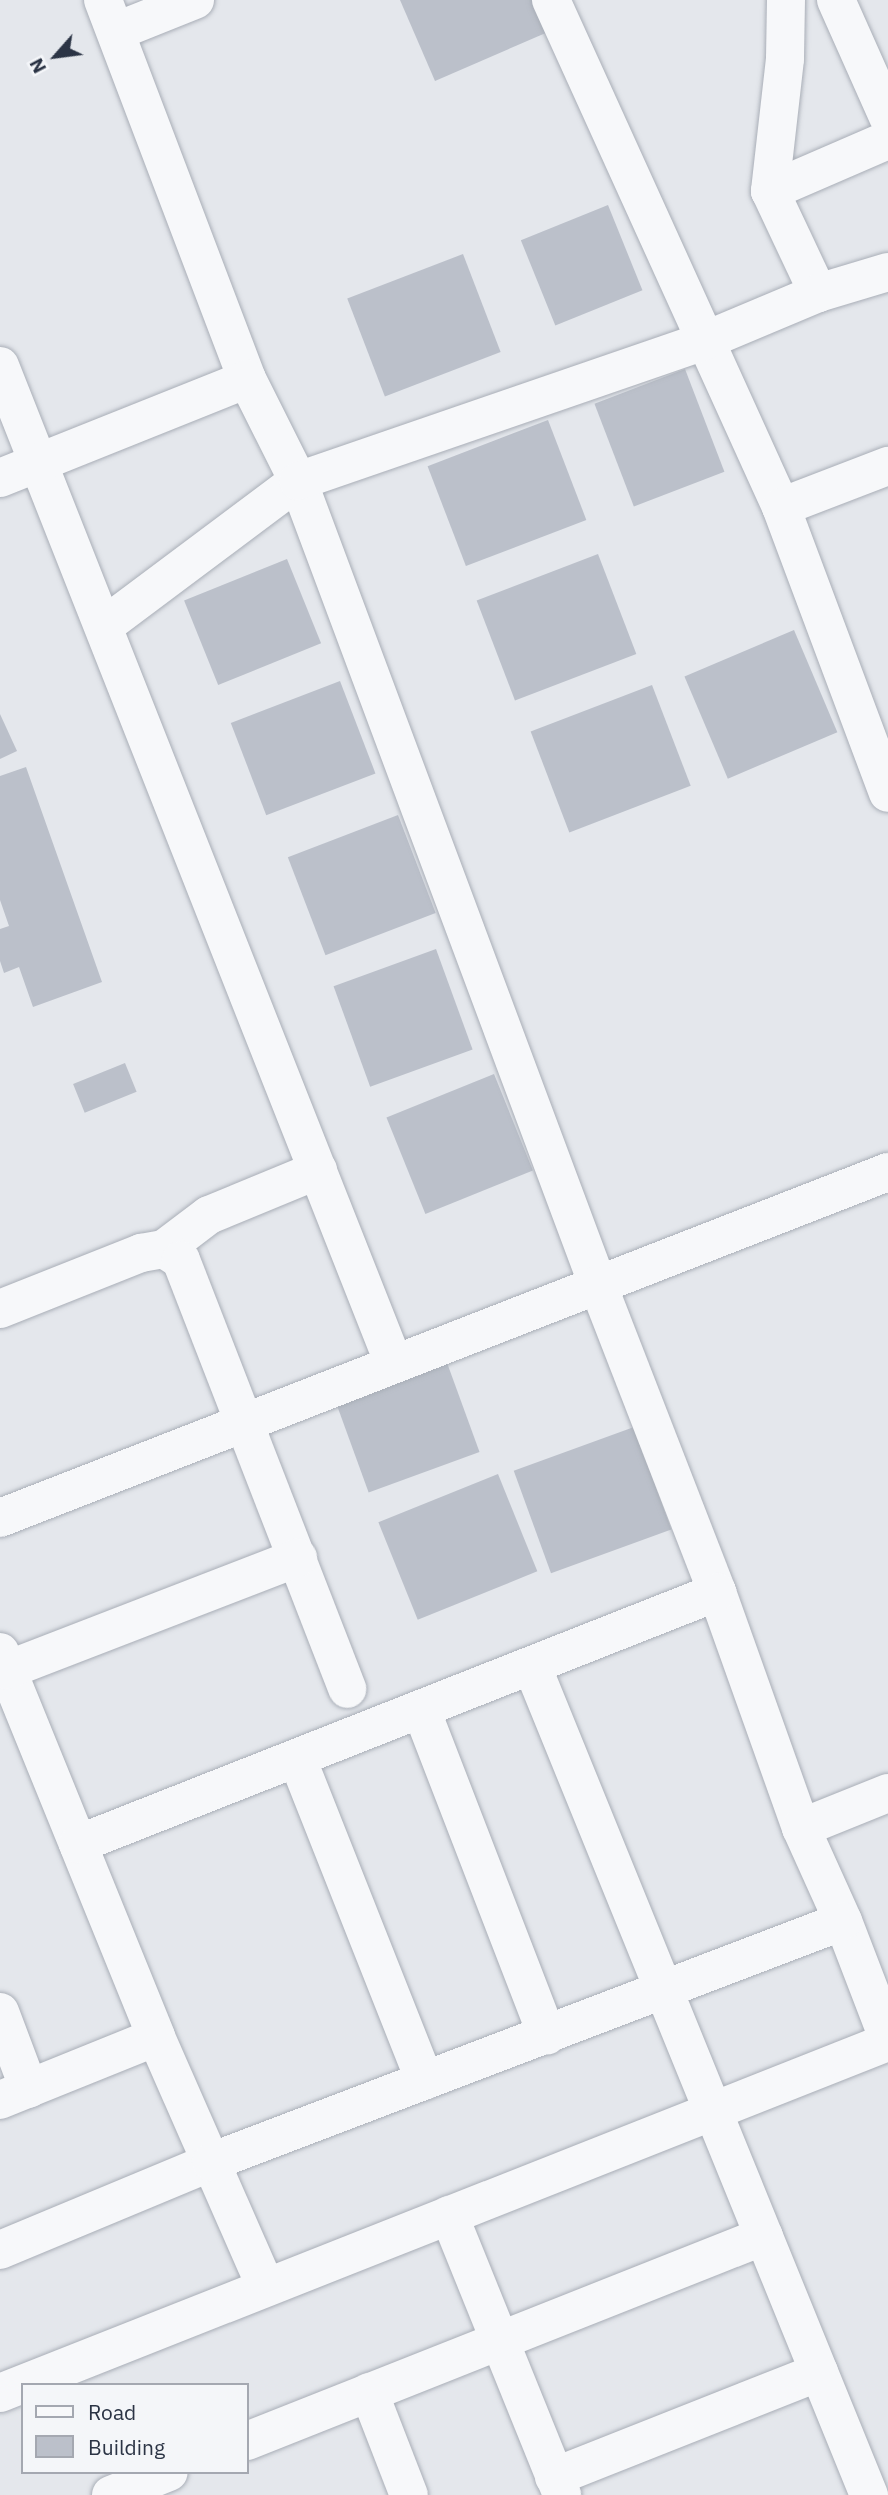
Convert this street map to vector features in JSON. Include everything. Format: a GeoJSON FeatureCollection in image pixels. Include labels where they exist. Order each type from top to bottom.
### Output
{"type":"FeatureCollection","features":[{"type":"Feature","properties":{"kind":"street"},"geometry":{"type":"LineString","coordinates":[[25,2383],[888,2040],[843,1921],[802,1828],[717,1592],[598,1285],[298,481],[247,379],[110,16],[195,0]]}},
{"type":"Feature","properties":{"kind":"street"},"geometry":{"type":"LineString","coordinates":[[551,0],[781,507],[888,793]]}},
{"type":"Feature","properties":{"kind":"street"},"geometry":{"type":"LineString","coordinates":[[786,0],[785,59],[770,191],[818,293]]}},
{"type":"Feature","properties":{"kind":"street"},"geometry":{"type":"LineString","coordinates":[[836,0],[888,117]]}},
{"type":"Feature","properties":{"kind":"street"},"geometry":{"type":"LineString","coordinates":[[770,191],[888,141]]}},
{"type":"Feature","properties":{"kind":"street"},"geometry":{"type":"LineString","coordinates":[[104,626],[298,481],[704,341],[818,293],[888,272]]}},
{"type":"Feature","properties":{"kind":"street"},"geometry":{"type":"LineString","coordinates":[[0,366],[394,1364]]}},
{"type":"Feature","properties":{"kind":"street"},"geometry":{"type":"LineString","coordinates":[[0,478],[247,379]]}},
{"type":"Feature","properties":{"kind":"street"},"geometry":{"type":"LineString","coordinates":[[781,507],[888,467]]}},
{"type":"Feature","properties":{"kind":"street"},"geometry":{"type":"LineString","coordinates":[[0,1309],[141,1253],[164,1249],[209,1215],[318,1170]]}},
{"type":"Feature","properties":{"kind":"street"},"geometry":{"type":"LineString","coordinates":[[0,1518],[888,1172]]}},
{"type":"Feature","properties":{"kind":"street"},"geometry":{"type":"LineString","coordinates":[[164,1249],[181,1260],[246,1421],[347,1689]]}},
{"type":"Feature","properties":{"kind":"street"},"geometry":{"type":"LineString","coordinates":[[267,2287],[156,2037],[78,1844],[7,1682],[298,1558]]}},
{"type":"Feature","properties":{"kind":"street"},"geometry":{"type":"LineString","coordinates":[[78,1844],[717,1592]]}},
{"type":"Feature","properties":{"kind":"street"},"geometry":{"type":"LineString","coordinates":[[532,1665],[869,2495]]}},
{"type":"Feature","properties":{"kind":"street"},"geometry":{"type":"LineString","coordinates":[[421,1709],[547,2035]]}},
{"type":"Feature","properties":{"kind":"street"},"geometry":{"type":"LineString","coordinates":[[298,1758],[425,2081]]}},
{"type":"Feature","properties":{"kind":"street"},"geometry":{"type":"LineString","coordinates":[[802,1828],[888,1793]]}},
{"type":"Feature","properties":{"kind":"street"},"geometry":{"type":"LineString","coordinates":[[0,2250],[212,2162],[843,1921]]}},
{"type":"Feature","properties":{"kind":"street"},"geometry":{"type":"LineString","coordinates":[[0,2012],[14,2094],[156,2037]]}},
{"type":"Feature","properties":{"kind":"street"},"geometry":{"type":"LineString","coordinates":[[449,2215],[558,2486],[819,2372]]}},
{"type":"Feature","properties":{"kind":"street"},"geometry":{"type":"LineString","coordinates":[[248,2441],[764,2236]]}},
{"type":"Feature","properties":{"kind":"street"},"geometry":{"type":"LineString","coordinates":[[0,2393],[21,2385]]}},
{"type":"Feature","properties":{"kind":"street"},"geometry":{"type":"LineString","coordinates":[[369,2392],[409,2495]]}},
{"type":"Feature","properties":{"kind":"street"},"geometry":{"type":"LineString","coordinates":[[111,2495],[164,2474]]}},
{"type":"Feature","properties":{"kind":"building"},"geometry":{"type":"Polygon","coordinates":[[[400,0],[534,0],[548,32],[435,81],[400,0]]]}},
{"type":"Feature","properties":{"kind":"building"},"geometry":{"type":"Polygon","coordinates":[[[608,205],[642,290],[555,326],[521,240],[608,205]]]}},
{"type":"Feature","properties":{"kind":"building"},"geometry":{"type":"Polygon","coordinates":[[[463,254],[501,352],[385,396],[347,298],[463,254]]]}},
{"type":"Feature","properties":{"kind":"building"},"geometry":{"type":"Polygon","coordinates":[[[685,369],[724,472],[634,506],[594,404],[685,369]]]}},
{"type":"Feature","properties":{"kind":"building"},"geometry":{"type":"Polygon","coordinates":[[[548,420],[586,520],[466,566],[428,466],[548,420]]]}},
{"type":"Feature","properties":{"kind":"building"},"geometry":{"type":"Polygon","coordinates":[[[598,554],[636,654],[515,700],[477,601],[598,554]]]}},
{"type":"Feature","properties":{"kind":"building"},"geometry":{"type":"Polygon","coordinates":[[[287,559],[321,643],[218,685],[184,601],[287,559]]]}},
{"type":"Feature","properties":{"kind":"building"},"geometry":{"type":"Polygon","coordinates":[[[794,630],[837,732],[728,779],[684,676],[794,630]]]}},
{"type":"Feature","properties":{"kind":"building"},"geometry":{"type":"Polygon","coordinates":[[[340,681],[375,773],[266,815],[231,723],[340,681]]]}},
{"type":"Feature","properties":{"kind":"building"},"geometry":{"type":"Polygon","coordinates":[[[652,685],[691,786],[569,832],[531,732],[652,685]]]}},
{"type":"Feature","properties":{"kind":"building"},"geometry":{"type":"Polygon","coordinates":[[[0,714],[17,751],[0,759],[0,714]]]}},
{"type":"Feature","properties":{"kind":"building"},"geometry":{"type":"Polygon","coordinates":[[[26,767],[102,982],[33,1007],[19,967],[4,973],[0,961],[0,929],[9,926],[0,900],[0,776],[26,767]]]}},
{"type":"Feature","properties":{"kind":"building"},"geometry":{"type":"Polygon","coordinates":[[[398,815],[436,913],[325,955],[288,857],[398,815]]]}},
{"type":"Feature","properties":{"kind":"building"},"geometry":{"type":"Polygon","coordinates":[[[436,949],[473,1050],[370,1087],[334,986],[436,949]]]}},
{"type":"Feature","properties":{"kind":"building"},"geometry":{"type":"Polygon","coordinates":[[[125,1063],[137,1092],[85,1113],[73,1084],[125,1063]]]}},
{"type":"Feature","properties":{"kind":"building"},"geometry":{"type":"Polygon","coordinates":[[[494,1074],[533,1170],[425,1214],[386,1117],[494,1074]]]}},
{"type":"Feature","properties":{"kind":"building"},"geometry":{"type":"Polygon","coordinates":[[[446,1360],[480,1452],[369,1492],[335,1400],[446,1360]]]}},
{"type":"Feature","properties":{"kind":"building"},"geometry":{"type":"Polygon","coordinates":[[[634,1427],[671,1529],[551,1573],[514,1471],[634,1427]]]}},
{"type":"Feature","properties":{"kind":"building"},"geometry":{"type":"Polygon","coordinates":[[[498,1474],[537,1571],[418,1620],[378,1522],[498,1474]]]}}]}
